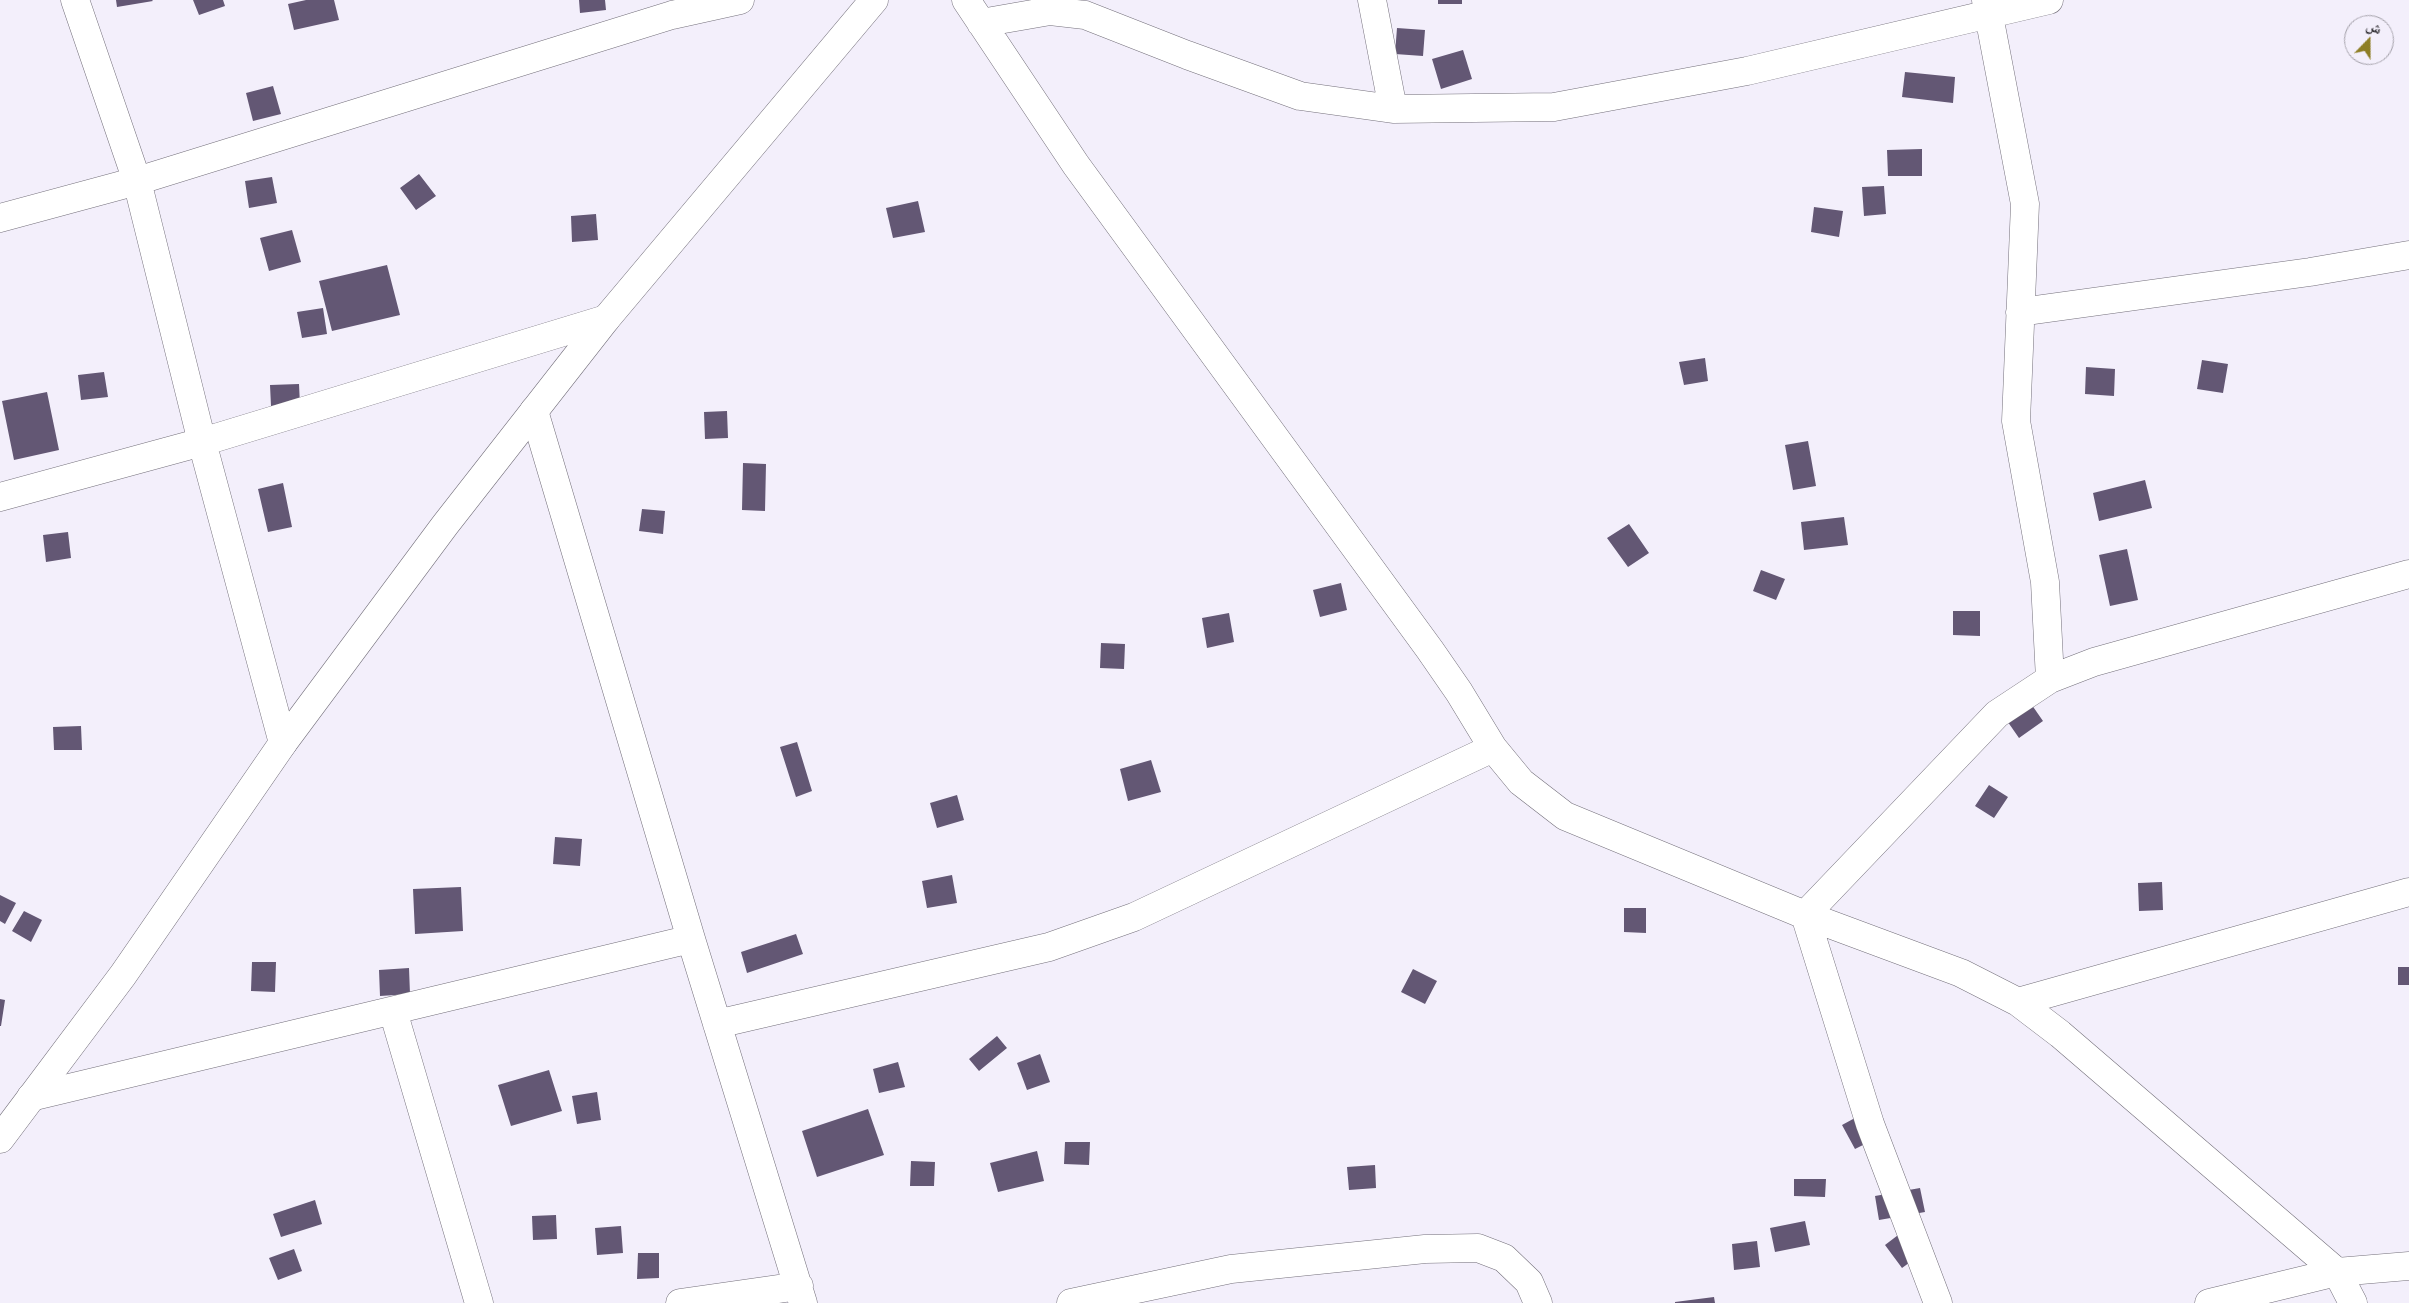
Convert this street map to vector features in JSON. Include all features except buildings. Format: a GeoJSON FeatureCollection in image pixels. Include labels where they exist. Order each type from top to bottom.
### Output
{"type":"FeatureCollection","features":[{"type":"Feature","properties":{"kind":"street"},"geometry":{"type":"LineString","coordinates":[[75,0],[136,181],[202,442],[283,743]]}},
{"type":"Feature","properties":{"kind":"street"},"geometry":{"type":"LineString","coordinates":[[0,218],[136,181],[672,15],[740,0]]}},
{"type":"Feature","properties":{"kind":"street"},"geometry":{"type":"LineString","coordinates":[[0,1139],[122,975],[283,743],[445,526],[606,319],[874,0]]}},
{"type":"Feature","properties":{"kind":"street"},"geometry":{"type":"LineString","coordinates":[[966,0],[1076,165],[1430,650],[1459,692],[1493,748],[1521,782],[1565,816],[1805,915],[1961,973],[2018,1002],[2060,1034],[2337,1272],[2353,1303]]}},
{"type":"Feature","properties":{"kind":"street"},"geometry":{"type":"LineString","coordinates":[[1372,0],[1393,109]]}},
{"type":"Feature","properties":{"kind":"street"},"geometry":{"type":"LineString","coordinates":[[981,23],[1050,11],[1085,14],[1187,55],[1300,96],[1393,109],[1554,107],[1746,70],[1988,7],[2049,0]]}},
{"type":"Feature","properties":{"kind":"street"},"geometry":{"type":"LineString","coordinates":[[1988,7],[2025,204],[2016,422],[2044,582],[2050,679]]}},
{"type":"Feature","properties":{"kind":"street"},"geometry":{"type":"LineString","coordinates":[[2020,312],[2310,272],[2409,255]]}},
{"type":"Feature","properties":{"kind":"street"},"geometry":{"type":"LineString","coordinates":[[0,498],[202,442],[606,319]]}},
{"type":"Feature","properties":{"kind":"street"},"geometry":{"type":"LineString","coordinates":[[534,411],[691,939],[801,1294],[680,1303]]}},
{"type":"Feature","properties":{"kind":"street"},"geometry":{"type":"LineString","coordinates":[[1805,915],[1997,714],[2050,679],[2094,662],[2409,574]]}},
{"type":"Feature","properties":{"kind":"street"},"geometry":{"type":"LineString","coordinates":[[717,1024],[1049,947],[1134,917],[1493,748]]}},
{"type":"Feature","properties":{"kind":"street"},"geometry":{"type":"LineString","coordinates":[[2018,1002],[2409,892]]}},
{"type":"Feature","properties":{"kind":"street"},"geometry":{"type":"LineString","coordinates":[[1805,915],[1870,1124],[1938,1303]]}},
{"type":"Feature","properties":{"kind":"street"},"geometry":{"type":"LineString","coordinates":[[31,1097],[691,939]]}},
{"type":"Feature","properties":{"kind":"street"},"geometry":{"type":"LineString","coordinates":[[392,1011],[479,1303]]}},
{"type":"Feature","properties":{"kind":"street"},"geometry":{"type":"LineString","coordinates":[[1071,1303],[1231,1269],[1425,1250],[1478,1248],[1504,1258],[1529,1282],[1538,1303]]}},
{"type":"Feature","properties":{"kind":"street"},"geometry":{"type":"LineString","coordinates":[[2209,1303],[2337,1272],[2409,1266]]}}]}
